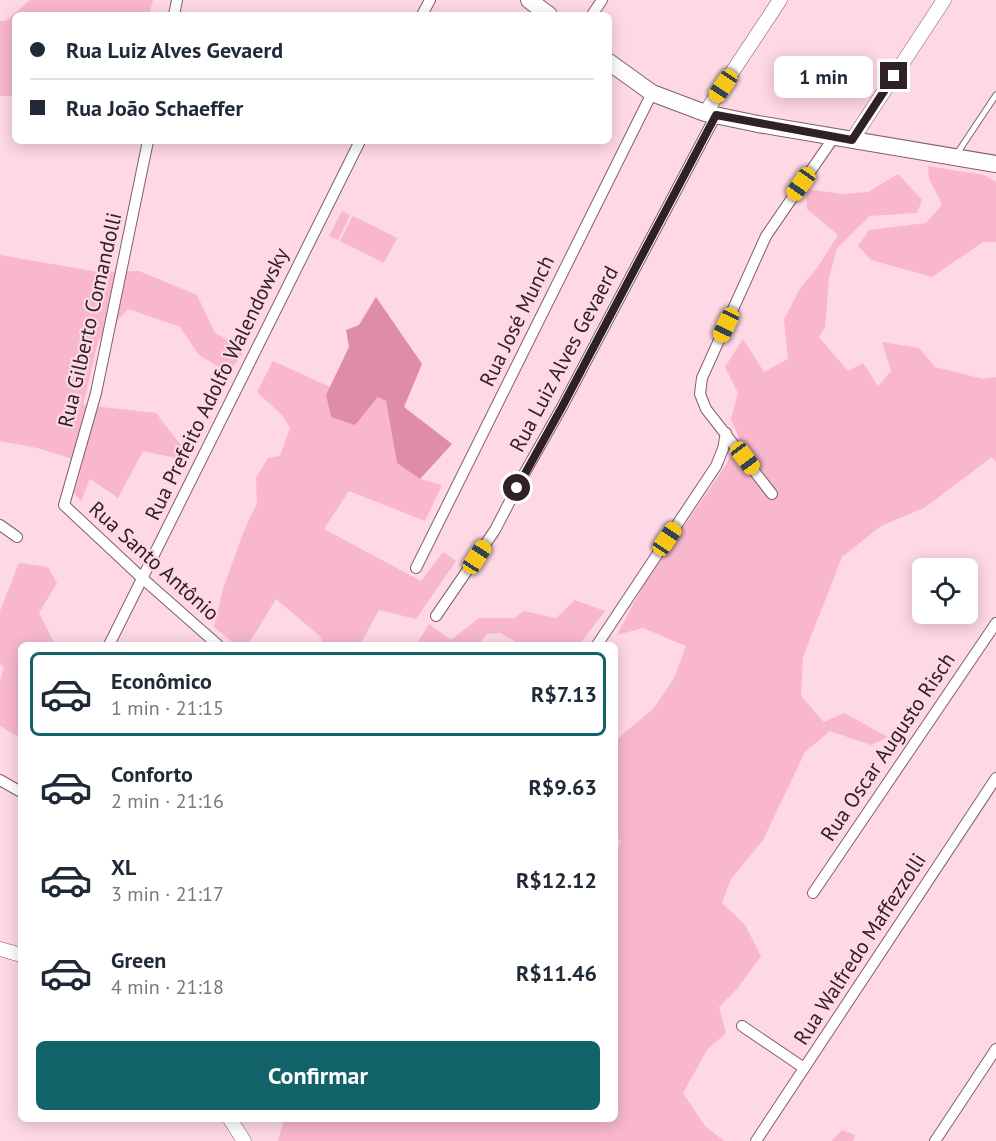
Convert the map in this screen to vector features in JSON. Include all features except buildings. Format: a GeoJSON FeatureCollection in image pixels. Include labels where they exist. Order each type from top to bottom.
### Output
{"type":"FeatureCollection","features":[{"type":"Feature","properties":{"kind":"main road"},"geometry":{"type":"LineString","coordinates":[[529,0],[545,12]]}},
{"type":"Feature","properties":{"kind":"main road"},"geometry":{"type":"LineString","coordinates":[[612,64],[652,93],[711,114],[834,137],[995,162]]}},
{"type":"Feature","properties":{"kind":"street"},"geometry":{"type":"LineString","coordinates":[[711,114],[780,0]]}},
{"type":"Feature","properties":{"kind":"street"},"geometry":{"type":"LineString","coordinates":[[852,140],[944,0]]}},
{"type":"Feature","properties":{"kind":"street","name":"Rua José Munch"},"geometry":{"type":"LineString","coordinates":[[416,568],[652,93]]}},
{"type":"Feature","properties":{"kind":"street","name":"Rua Luiz Alves Gevaerd"},"geometry":{"type":"LineString","coordinates":[[436,616],[495,530],[573,386],[711,114]]}},
{"type":"Feature","properties":{"kind":"street"},"geometry":{"type":"LineString","coordinates":[[772,494],[706,409],[700,394],[702,378],[766,236],[834,137]]}},
{"type":"Feature","properties":{"kind":"street","name":"Rua Gilberto Comandolli"},"geometry":{"type":"LineString","coordinates":[[64,505],[96,393],[147,144]]}},
{"type":"Feature","properties":{"kind":"street","name":"Rua Prefeito Adolfo Walendowsky"},"geometry":{"type":"LineString","coordinates":[[110,642],[359,144]]}},
{"type":"Feature","properties":{"kind":"street"},"geometry":{"type":"LineString","coordinates":[[599,642],[716,466],[726,433]]}},
{"type":"Feature","properties":{"kind":"street","name":"Rua Santo Antônio"},"geometry":{"type":"LineString","coordinates":[[64,505],[215,642]]}},
{"type":"Feature","properties":{"kind":"street"},"geometry":{"type":"LineString","coordinates":[[0,541],[2,527],[17,537]]}},
{"type":"Feature","properties":{"kind":"street","name":"Rua Oscar Augusto Risch"},"geometry":{"type":"LineString","coordinates":[[813,893],[996,623]]}},
{"type":"Feature","properties":{"kind":"street","name":"Rua Walfredo Maffezzolli"},"geometry":{"type":"LineString","coordinates":[[756,1141],[996,778]]}},
{"type":"Feature","properties":{"kind":"street"},"geometry":{"type":"LineString","coordinates":[[0,780],[18,790]]}},
{"type":"Feature","properties":{"kind":"street"},"geometry":{"type":"LineString","coordinates":[[0,949],[18,954]]}},
{"type":"Feature","properties":{"kind":"street"},"geometry":{"type":"LineString","coordinates":[[742,1026],[804,1068]]}},
{"type":"Feature","properties":{"kind":"street"},"geometry":{"type":"LineString","coordinates":[[935,1141],[996,1049]]}},
{"type":"Feature","properties":{"kind":"street"},"geometry":{"type":"LineString","coordinates":[[232,1122],[244,1141]]}},
{"type":"Feature","properties":{"kind":"lane"},"geometry":{"type":"LineString","coordinates":[[956,157],[996,96]]}},
{"type":"Feature","properties":{"kind":"shaded area"},"geometry":{"type":"Polygon","coordinates":[[[30,0],[153,0],[150,12],[16,12],[30,0]]]}},
{"type":"Feature","properties":{"kind":"shaded area"},"geometry":{"type":"Polygon","coordinates":[[[12,16],[12,96],[0,96],[0,21],[6,21],[12,16]]]}},
{"type":"Feature","properties":{"kind":"shaded area"},"geometry":{"type":"Polygon","coordinates":[[[928,166],[984,175],[996,182],[996,242],[983,242],[932,277],[871,260],[858,246],[869,230],[926,223],[942,205],[929,178],[928,166]]]}},
{"type":"Feature","properties":{"kind":"shaded area"},"geometry":{"type":"Polygon","coordinates":[[[898,174],[922,200],[917,213],[870,216],[837,248],[829,278],[825,328],[819,337],[848,371],[863,363],[878,386],[891,371],[882,342],[919,348],[935,367],[983,379],[996,377],[996,462],[992,457],[924,508],[881,526],[842,557],[803,657],[801,696],[824,722],[844,713],[888,737],[871,745],[830,731],[805,752],[763,840],[731,879],[722,903],[745,925],[761,956],[737,989],[719,1007],[726,1033],[707,1050],[683,1093],[705,1126],[724,1141],[278,1141],[283,1122],[618,1122],[618,848],[621,842],[618,838],[618,738],[654,708],[674,678],[686,646],[643,628],[617,635],[643,586],[726,465],[739,438],[731,419],[738,393],[725,367],[743,339],[764,372],[788,359],[784,319],[801,287],[818,267],[838,235],[807,209],[806,189],[844,194],[868,192],[898,174]]]}},
{"type":"Feature","properties":{"kind":"shaded area"},"geometry":{"type":"Polygon","coordinates":[[[342,211],[350,215],[338,240],[329,236],[342,211]]]}},
{"type":"Feature","properties":{"kind":"shaded area"},"geometry":{"type":"Polygon","coordinates":[[[353,216],[397,238],[384,263],[340,241],[353,216]]]}},
{"type":"Feature","properties":{"kind":"shaded area"},"geometry":{"type":"Polygon","coordinates":[[[0,255],[98,272],[139,271],[197,295],[215,333],[245,349],[229,373],[199,355],[180,327],[128,309],[98,341],[83,405],[156,413],[183,448],[176,458],[143,451],[118,498],[90,479],[81,501],[74,493],[83,462],[37,448],[0,441],[0,255]]]}},
{"type":"Feature","properties":{"kind":"shaded area"},"geometry":{"type":"Polygon","coordinates":[[[376,297],[422,364],[404,407],[452,444],[420,479],[397,463],[386,401],[378,397],[355,425],[331,417],[326,395],[349,347],[346,330],[359,325],[376,297]]]}},
{"type":"Feature","properties":{"kind":"shaded area"},"geometry":{"type":"Polygon","coordinates":[[[273,361],[330,387],[326,395],[331,417],[355,424],[378,397],[386,401],[397,463],[420,479],[442,485],[425,521],[349,491],[324,529],[421,581],[443,552],[456,561],[416,619],[379,610],[362,642],[321,642],[322,638],[276,599],[250,642],[232,642],[214,627],[223,589],[243,533],[257,503],[256,478],[268,458],[280,456],[290,428],[282,415],[257,392],[273,361]]]}},
{"type":"Feature","properties":{"kind":"shaded area"},"geometry":{"type":"Polygon","coordinates":[[[19,563],[48,567],[57,583],[39,613],[56,642],[18,642],[18,736],[0,726],[0,681],[4,667],[0,664],[0,611],[19,563]]]}},
{"type":"Feature","properties":{"kind":"shaded area"},"geometry":{"type":"Polygon","coordinates":[[[575,600],[605,611],[581,642],[516,642],[500,633],[487,634],[480,642],[418,642],[429,624],[451,640],[479,618],[514,618],[524,611],[556,618],[575,600]]]}},
{"type":"Feature","properties":{"kind":"shaded area"},"geometry":{"type":"Polygon","coordinates":[[[842,1130],[855,1135],[853,1141],[832,1141],[842,1130]]]}},
{"type":"Feature","properties":{"kind":"route"},"geometry":{"type":"LineString","coordinates":[[517,488],[716,115],[852,140],[894,76]]}}]}
